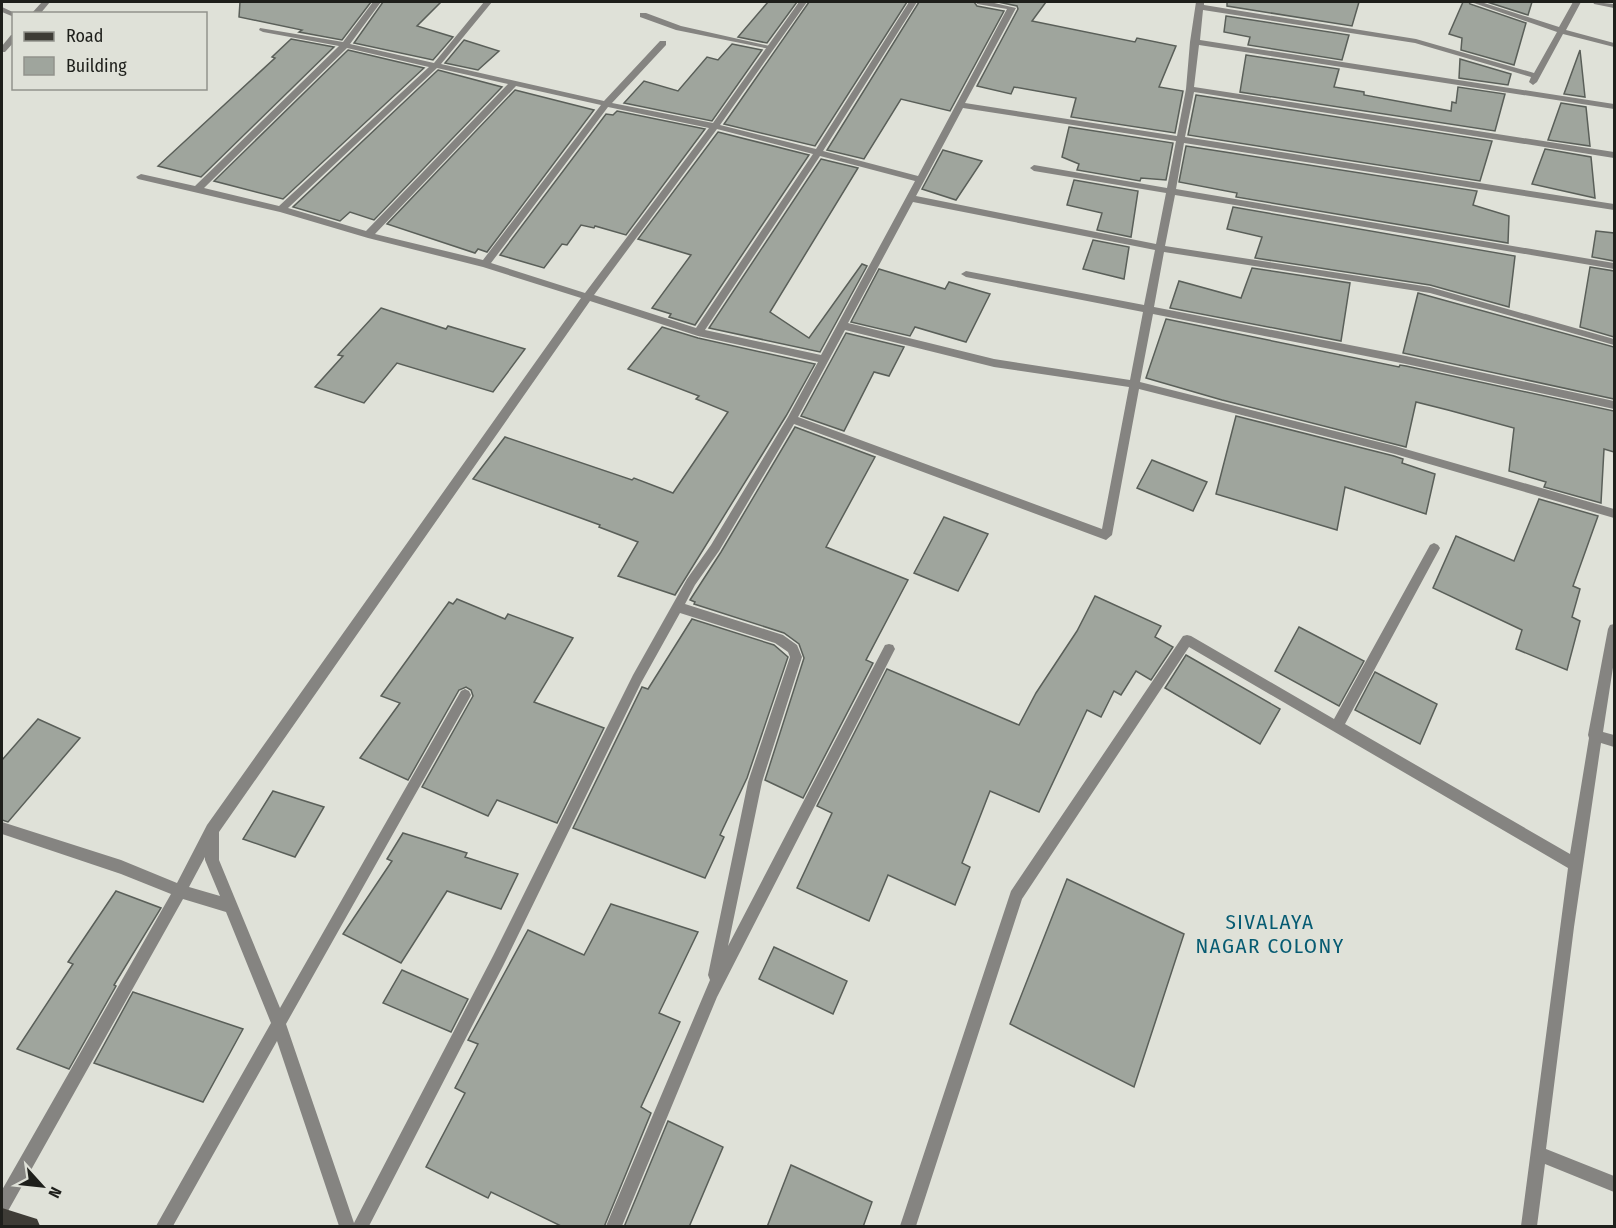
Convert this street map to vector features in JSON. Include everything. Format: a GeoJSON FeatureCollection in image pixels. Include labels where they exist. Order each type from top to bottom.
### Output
{"type":"FeatureCollection","features":[{"type":"Feature","properties":{"kind":"main road"},"geometry":{"type":"LineString","coordinates":[[2,1218],[30,1227]]}},
{"type":"Feature","properties":{"kind":"street"},"geometry":{"type":"LineString","coordinates":[[197,190],[345,45],[377,2]]}},
{"type":"Feature","properties":{"kind":"street"},"geometry":{"type":"LineString","coordinates":[[281,209],[435,65],[488,2]]}},
{"type":"Feature","properties":{"kind":"street"},"geometry":{"type":"LineString","coordinates":[[2,1205],[180,891],[212,830],[588,296],[716,126],[803,2]]}},
{"type":"Feature","properties":{"kind":"street"},"geometry":{"type":"LineString","coordinates":[[698,332],[817,154],[913,2]]}},
{"type":"Feature","properties":{"kind":"street"},"geometry":{"type":"LineString","coordinates":[[361,1227],[498,961],[637,679],[792,419],[1012,8],[980,2]]}},
{"type":"Feature","properties":{"kind":"street"},"geometry":{"type":"LineString","coordinates":[[1475,2],[1562,31],[1614,45]]}},
{"type":"Feature","properties":{"kind":"street"},"geometry":{"type":"LineString","coordinates":[[1527,93],[1577,2]]}},
{"type":"Feature","properties":{"kind":"street"},"geometry":{"type":"LineString","coordinates":[[1597,2],[1614,6]]}},
{"type":"Feature","properties":{"kind":"street"},"geometry":{"type":"LineString","coordinates":[[792,419],[1106,535],[1190,89],[1200,4],[1416,41],[1536,75]]}},
{"type":"Feature","properties":{"kind":"street"},"geometry":{"type":"LineString","coordinates":[[643,15],[679,27],[770,47]]}},
{"type":"Feature","properties":{"kind":"street"},"geometry":{"type":"LineString","coordinates":[[263,30],[345,45],[606,104],[716,126],[920,179]]}},
{"type":"Feature","properties":{"kind":"street"},"geometry":{"type":"LineString","coordinates":[[1194,42],[1614,107]]}},
{"type":"Feature","properties":{"kind":"street"},"geometry":{"type":"LineString","coordinates":[[485,264],[606,104],[663,43]]}},
{"type":"Feature","properties":{"kind":"street"},"geometry":{"type":"LineString","coordinates":[[368,235],[514,83]]}},
{"type":"Feature","properties":{"kind":"street"},"geometry":{"type":"LineString","coordinates":[[1190,89],[1614,155]]}},
{"type":"Feature","properties":{"kind":"street"},"geometry":{"type":"LineString","coordinates":[[960,105],[1614,207]]}},
{"type":"Feature","properties":{"kind":"street"},"geometry":{"type":"LineString","coordinates":[[1034,168],[1614,266]]}},
{"type":"Feature","properties":{"kind":"street"},"geometry":{"type":"LineString","coordinates":[[141,177],[281,209],[368,235],[485,264],[698,332],[823,359]]}},
{"type":"Feature","properties":{"kind":"street"},"geometry":{"type":"LineString","coordinates":[[910,198],[1160,248],[1430,290],[1614,342]]}},
{"type":"Feature","properties":{"kind":"street"},"geometry":{"type":"LineString","coordinates":[[966,274],[1406,360],[1614,405]]}},
{"type":"Feature","properties":{"kind":"street"},"geometry":{"type":"LineString","coordinates":[[841,325],[994,363],[1134,384],[1395,450],[1614,514]]}},
{"type":"Feature","properties":{"kind":"street"},"geometry":{"type":"LineString","coordinates":[[1337,726],[1434,548]]}},
{"type":"Feature","properties":{"kind":"street"},"geometry":{"type":"LineString","coordinates":[[678,607],[779,639],[793,648],[796,657],[755,782],[712,992]]}},
{"type":"Feature","properties":{"kind":"street"},"geometry":{"type":"LineString","coordinates":[[1529,1227],[1574,864],[1594,735],[1614,629]]}},
{"type":"Feature","properties":{"kind":"street"},"geometry":{"type":"LineString","coordinates":[[908,1227],[1016,896],[1187,640],[1574,864]]}},
{"type":"Feature","properties":{"kind":"street"},"geometry":{"type":"LineString","coordinates":[[614,1227],[712,992],[889,650]]}},
{"type":"Feature","properties":{"kind":"street"},"geometry":{"type":"LineString","coordinates":[[165,1227],[465,695]]}},
{"type":"Feature","properties":{"kind":"street"},"geometry":{"type":"LineString","coordinates":[[1594,735],[1614,741]]}},
{"type":"Feature","properties":{"kind":"street"},"geometry":{"type":"LineString","coordinates":[[2,828],[232,907]]}},
{"type":"Feature","properties":{"kind":"street"},"geometry":{"type":"LineString","coordinates":[[212,830],[212,860],[279,1024],[347,1227]]}},
{"type":"Feature","properties":{"kind":"street"},"geometry":{"type":"LineString","coordinates":[[1538,1153],[1614,1184]]}},
{"type":"Feature","properties":{"kind":"building"},"geometry":{"type":"Polygon","coordinates":[[[240,2],[371,2],[342,40],[239,17],[240,2]]]}},
{"type":"Feature","properties":{"kind":"building"},"geometry":{"type":"Polygon","coordinates":[[[383,2],[441,2],[417,26],[453,37],[433,60],[354,43],[383,2]]]}},
{"type":"Feature","properties":{"kind":"building"},"geometry":{"type":"Polygon","coordinates":[[[768,2],[797,2],[767,43],[738,37],[768,2]]]}},
{"type":"Feature","properties":{"kind":"building"},"geometry":{"type":"Polygon","coordinates":[[[809,2],[907,2],[815,146],[724,124],[809,2]]]}},
{"type":"Feature","properties":{"kind":"building"},"geometry":{"type":"Polygon","coordinates":[[[919,2],[974,2],[977,6],[1004,11],[950,111],[901,99],[864,159],[827,150],[919,2]]]}},
{"type":"Feature","properties":{"kind":"building"},"geometry":{"type":"Polygon","coordinates":[[[998,2],[1046,2],[1032,21],[1135,42],[1137,38],[1176,46],[1159,87],[1183,91],[1175,133],[1071,117],[1076,98],[1014,87],[1011,94],[977,86],[1018,9],[1017,6],[998,2]]]}},
{"type":"Feature","properties":{"kind":"building"},"geometry":{"type":"Polygon","coordinates":[[[1227,2],[1359,2],[1352,26],[1227,6],[1227,2]]]}},
{"type":"Feature","properties":{"kind":"building"},"geometry":{"type":"Polygon","coordinates":[[[1463,2],[1469,2],[1526,23],[1514,65],[1461,50],[1462,38],[1449,34],[1463,2]]]}},
{"type":"Feature","properties":{"kind":"building"},"geometry":{"type":"Polygon","coordinates":[[[1487,2],[1532,2],[1528,15],[1487,2]]]}},
{"type":"Feature","properties":{"kind":"building"},"geometry":{"type":"Polygon","coordinates":[[[1226,16],[1349,35],[1342,60],[1248,45],[1250,37],[1224,32],[1226,16]]]}},
{"type":"Feature","properties":{"kind":"building"},"geometry":{"type":"Polygon","coordinates":[[[291,39],[334,47],[201,177],[158,166],[275,58],[272,57],[291,39]]]}},
{"type":"Feature","properties":{"kind":"building"},"geometry":{"type":"Polygon","coordinates":[[[464,40],[499,51],[478,70],[445,63],[464,40]]]}},
{"type":"Feature","properties":{"kind":"building"},"geometry":{"type":"Polygon","coordinates":[[[732,44],[762,50],[712,121],[624,103],[644,81],[678,91],[707,57],[718,60],[732,44]]]}},
{"type":"Feature","properties":{"kind":"building"},"geometry":{"type":"Polygon","coordinates":[[[348,50],[424,68],[283,199],[214,181],[348,50]]]}},
{"type":"Feature","properties":{"kind":"building"},"geometry":{"type":"Polygon","coordinates":[[[1580,50],[1585,97],[1564,94],[1580,50]]]}},
{"type":"Feature","properties":{"kind":"building"},"geometry":{"type":"Polygon","coordinates":[[[1246,55],[1339,69],[1334,87],[1364,92],[1364,95],[1451,111],[1452,102],[1456,103],[1458,87],[1505,94],[1495,131],[1240,92],[1246,55]]]}},
{"type":"Feature","properties":{"kind":"building"},"geometry":{"type":"Polygon","coordinates":[[[1460,59],[1511,74],[1508,85],[1459,78],[1460,59]]]}},
{"type":"Feature","properties":{"kind":"building"},"geometry":{"type":"Polygon","coordinates":[[[438,70],[502,87],[374,220],[350,212],[340,221],[293,207],[438,70]]]}},
{"type":"Feature","properties":{"kind":"building"},"geometry":{"type":"Polygon","coordinates":[[[515,90],[594,110],[487,252],[478,249],[475,253],[387,224],[515,90]]]}},
{"type":"Feature","properties":{"kind":"building"},"geometry":{"type":"Polygon","coordinates":[[[1196,95],[1492,141],[1480,181],[1188,135],[1196,95]]]}},
{"type":"Feature","properties":{"kind":"building"},"geometry":{"type":"Polygon","coordinates":[[[1561,103],[1586,107],[1590,146],[1548,140],[1561,103]]]}},
{"type":"Feature","properties":{"kind":"building"},"geometry":{"type":"Polygon","coordinates":[[[617,111],[705,129],[626,235],[595,226],[594,228],[581,225],[567,245],[562,244],[544,268],[500,255],[606,114],[613,115],[617,111]]]}},
{"type":"Feature","properties":{"kind":"building"},"geometry":{"type":"Polygon","coordinates":[[[1069,127],[1173,143],[1166,180],[1141,178],[1140,181],[1077,170],[1079,164],[1062,157],[1069,127]]]}},
{"type":"Feature","properties":{"kind":"building"},"geometry":{"type":"Polygon","coordinates":[[[718,132],[809,155],[695,325],[669,317],[671,314],[652,308],[691,255],[638,239],[718,132]]]}},
{"type":"Feature","properties":{"kind":"building"},"geometry":{"type":"Polygon","coordinates":[[[1186,146],[1477,191],[1473,205],[1509,216],[1508,243],[1236,197],[1237,193],[1179,182],[1186,146]]]}},
{"type":"Feature","properties":{"kind":"building"},"geometry":{"type":"Polygon","coordinates":[[[1545,149],[1591,157],[1595,198],[1532,184],[1545,149]]]}},
{"type":"Feature","properties":{"kind":"building"},"geometry":{"type":"Polygon","coordinates":[[[943,150],[982,161],[956,200],[922,189],[943,150]]]}},
{"type":"Feature","properties":{"kind":"building"},"geometry":{"type":"Polygon","coordinates":[[[821,159],[858,168],[770,312],[809,338],[862,264],[867,266],[820,352],[709,328],[821,159]]]}},
{"type":"Feature","properties":{"kind":"building"},"geometry":{"type":"Polygon","coordinates":[[[1074,180],[1138,191],[1131,237],[1097,230],[1102,213],[1067,205],[1074,180]]]}},
{"type":"Feature","properties":{"kind":"building"},"geometry":{"type":"Polygon","coordinates":[[[1233,207],[1515,256],[1509,307],[1430,285],[1255,258],[1262,237],[1227,229],[1233,207]]]}},
{"type":"Feature","properties":{"kind":"building"},"geometry":{"type":"Polygon","coordinates":[[[1596,231],[1614,233],[1614,261],[1592,257],[1596,231]]]}},
{"type":"Feature","properties":{"kind":"building"},"geometry":{"type":"Polygon","coordinates":[[[1093,240],[1129,247],[1124,279],[1083,269],[1093,240]]]}},
{"type":"Feature","properties":{"kind":"building"},"geometry":{"type":"Polygon","coordinates":[[[1590,267],[1614,271],[1614,337],[1580,327],[1590,267]]]}},
{"type":"Feature","properties":{"kind":"building"},"geometry":{"type":"Polygon","coordinates":[[[1252,268],[1350,283],[1341,341],[1170,308],[1179,281],[1241,298],[1252,268]]]}},
{"type":"Feature","properties":{"kind":"building"},"geometry":{"type":"Polygon","coordinates":[[[879,269],[945,289],[949,282],[990,294],[966,342],[915,327],[910,336],[851,322],[879,269]]]}},
{"type":"Feature","properties":{"kind":"building"},"geometry":{"type":"Polygon","coordinates":[[[1418,293],[1614,347],[1614,399],[1403,353],[1418,293]]]}},
{"type":"Feature","properties":{"kind":"building"},"geometry":{"type":"Polygon","coordinates":[[[381,308],[446,329],[448,326],[525,349],[493,392],[397,363],[364,403],[315,387],[343,356],[338,355],[381,308]]]}},
{"type":"Feature","properties":{"kind":"building"},"geometry":{"type":"Polygon","coordinates":[[[1166,319],[1399,367],[1400,365],[1406,366],[1614,411],[1614,452],[1604,449],[1601,503],[1544,487],[1546,482],[1509,471],[1514,428],[1416,402],[1406,447],[1146,378],[1166,319]]]}},
{"type":"Feature","properties":{"kind":"building"},"geometry":{"type":"Polygon","coordinates":[[[662,327],[698,338],[815,364],[786,416],[675,595],[618,576],[638,542],[599,527],[600,525],[473,479],[505,437],[632,480],[634,478],[673,493],[728,412],[696,399],[699,396],[628,369],[662,327]]]}},
{"type":"Feature","properties":{"kind":"building"},"geometry":{"type":"Polygon","coordinates":[[[846,333],[904,347],[889,376],[874,372],[844,431],[801,416],[846,333]]]}},
{"type":"Feature","properties":{"kind":"building"},"geometry":{"type":"Polygon","coordinates":[[[1236,416],[1394,456],[1403,459],[1402,463],[1435,474],[1426,514],[1345,487],[1337,530],[1216,494],[1236,416]]]}},
{"type":"Feature","properties":{"kind":"building"},"geometry":{"type":"Polygon","coordinates":[[[795,427],[875,457],[826,547],[908,580],[866,660],[873,663],[803,798],[765,780],[804,658],[799,644],[784,633],[694,604],[695,602],[690,600],[795,427]]]}},
{"type":"Feature","properties":{"kind":"building"},"geometry":{"type":"Polygon","coordinates":[[[1152,460],[1207,482],[1193,511],[1137,488],[1152,460]]]}},
{"type":"Feature","properties":{"kind":"building"},"geometry":{"type":"Polygon","coordinates":[[[1539,499],[1598,516],[1573,586],[1580,589],[1572,617],[1580,621],[1567,670],[1516,649],[1522,630],[1433,588],[1456,536],[1514,561],[1539,499]]]}},
{"type":"Feature","properties":{"kind":"building"},"geometry":{"type":"Polygon","coordinates":[[[944,517],[988,534],[958,591],[914,573],[944,517]]]}},
{"type":"Feature","properties":{"kind":"building"},"geometry":{"type":"Polygon","coordinates":[[[1095,596],[1161,626],[1155,637],[1173,647],[1151,680],[1136,671],[1121,695],[1114,691],[1101,717],[1087,710],[1039,812],[990,791],[962,863],[970,867],[955,905],[888,875],[869,921],[797,888],[832,813],[817,806],[887,669],[1019,725],[1036,693],[1077,631],[1095,596]]]}},
{"type":"Feature","properties":{"kind":"building"},"geometry":{"type":"Polygon","coordinates":[[[457,599],[505,619],[508,614],[573,638],[534,702],[604,728],[557,823],[497,800],[488,816],[422,787],[473,696],[471,690],[466,687],[459,690],[408,780],[360,758],[400,703],[381,696],[449,602],[453,604],[457,599]]]}},
{"type":"Feature","properties":{"kind":"building"},"geometry":{"type":"Polygon","coordinates":[[[692,619],[774,645],[788,657],[747,778],[720,835],[724,837],[705,878],[573,828],[642,687],[648,689],[692,619]]]}},
{"type":"Feature","properties":{"kind":"building"},"geometry":{"type":"Polygon","coordinates":[[[1299,627],[1364,661],[1339,706],[1275,671],[1299,627]]]}},
{"type":"Feature","properties":{"kind":"building"},"geometry":{"type":"Polygon","coordinates":[[[1186,655],[1280,709],[1260,744],[1165,688],[1186,655]]]}},
{"type":"Feature","properties":{"kind":"building"},"geometry":{"type":"Polygon","coordinates":[[[1375,672],[1437,704],[1420,744],[1355,710],[1375,672]]]}},
{"type":"Feature","properties":{"kind":"building"},"geometry":{"type":"Polygon","coordinates":[[[38,719],[80,738],[8,822],[2,820],[2,760],[38,719]]]}},
{"type":"Feature","properties":{"kind":"building"},"geometry":{"type":"Polygon","coordinates":[[[273,791],[324,807],[295,857],[243,839],[273,791]]]}},
{"type":"Feature","properties":{"kind":"building"},"geometry":{"type":"Polygon","coordinates":[[[403,833],[467,853],[465,857],[518,874],[501,909],[447,891],[401,963],[343,934],[392,861],[387,859],[403,833]]]}},
{"type":"Feature","properties":{"kind":"building"},"geometry":{"type":"Polygon","coordinates":[[[1067,879],[1184,934],[1134,1087],[1010,1024],[1067,879]]]}},
{"type":"Feature","properties":{"kind":"building"},"geometry":{"type":"Polygon","coordinates":[[[116,891],[161,908],[114,985],[116,986],[69,1069],[17,1049],[73,964],[68,962],[116,891]]]}},
{"type":"Feature","properties":{"kind":"building"},"geometry":{"type":"Polygon","coordinates":[[[611,904],[698,932],[659,1013],[680,1022],[641,1107],[651,1113],[604,1227],[563,1227],[491,1192],[488,1198],[426,1167],[465,1093],[455,1088],[478,1044],[468,1040],[528,930],[584,955],[611,904]]]}},
{"type":"Feature","properties":{"kind":"building"},"geometry":{"type":"Polygon","coordinates":[[[774,947],[847,981],[833,1014],[759,979],[774,947]]]}},
{"type":"Feature","properties":{"kind":"building"},"geometry":{"type":"Polygon","coordinates":[[[402,970],[468,999],[451,1032],[383,1003],[402,970]]]}},
{"type":"Feature","properties":{"kind":"building"},"geometry":{"type":"Polygon","coordinates":[[[133,992],[243,1029],[203,1102],[94,1063],[133,992]]]}},
{"type":"Feature","properties":{"kind":"building"},"geometry":{"type":"Polygon","coordinates":[[[668,1121],[723,1147],[689,1227],[624,1227],[668,1121]]]}},
{"type":"Feature","properties":{"kind":"building"},"geometry":{"type":"Polygon","coordinates":[[[791,1165],[872,1202],[863,1227],[767,1227],[791,1165]]]}},
{"type":"Feature","properties":{"kind":"district","name":"SIVALAYA NAGAR COLONY"},"geometry":{"type":"Point","coordinates":[1270,934]}}]}
